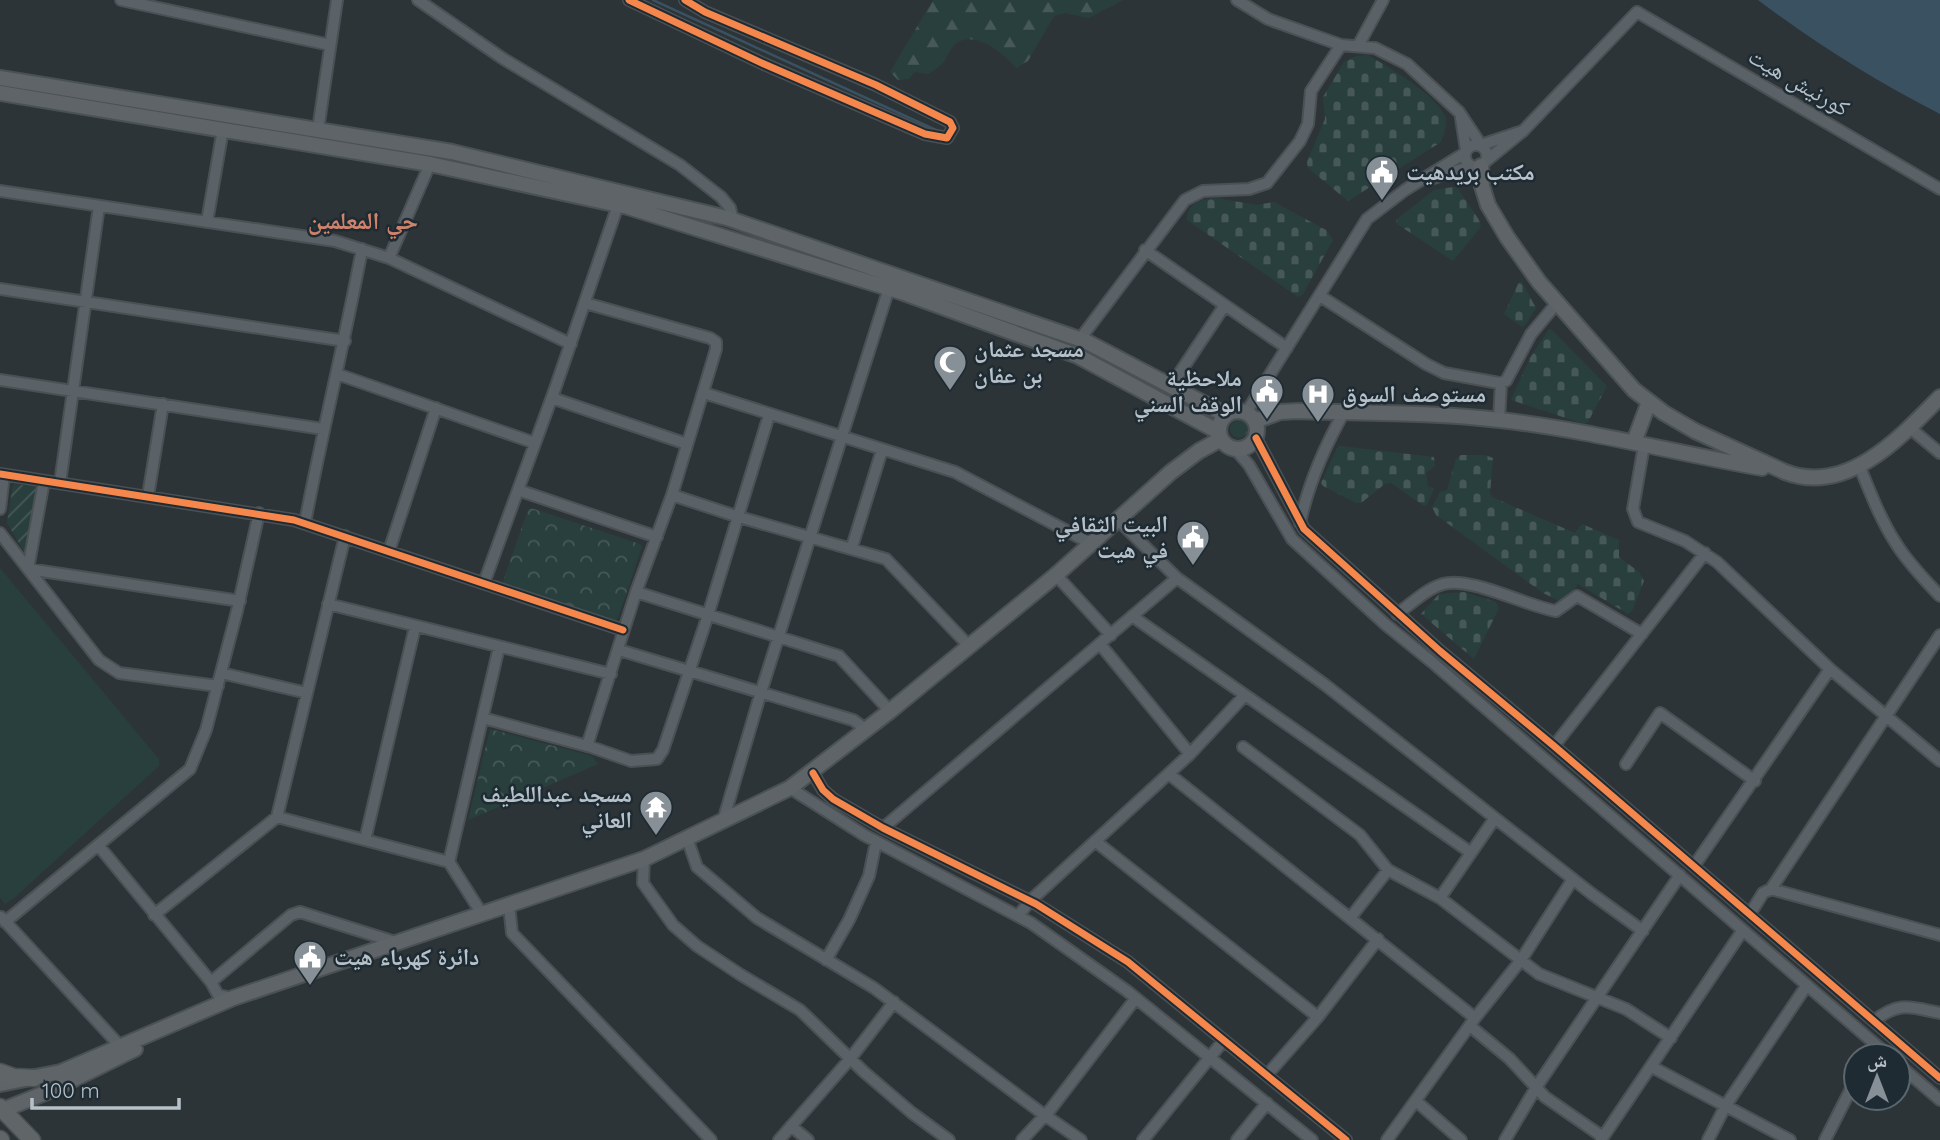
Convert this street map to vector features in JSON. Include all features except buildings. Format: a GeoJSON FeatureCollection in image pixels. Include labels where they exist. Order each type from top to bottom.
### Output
{"type":"FeatureCollection","features":[{"type":"Feature","properties":{"kind":"highway"},"geometry":{"type":"LineString","coordinates":[[0,1072],[14,1077],[34,1078]]}},
{"type":"Feature","properties":{"kind":"highway"},"geometry":{"type":"LineString","coordinates":[[1,1110],[32,1140]]}},
{"type":"Feature","properties":{"kind":"main road"},"geometry":{"type":"LineString","coordinates":[[0,78],[452,152],[733,220],[1080,340],[1226,415]]}},
{"type":"Feature","properties":{"kind":"main road"},"geometry":{"type":"LineString","coordinates":[[0,93],[430,164],[618,205],[889,288],[1078,356],[1220,435]]}},
{"type":"Feature","properties":{"kind":"main road"},"geometry":{"type":"LineString","coordinates":[[1480,164],[1482,186],[1492,214],[1522,260],[1625,380],[1649,402],[1695,432],[1784,472],[1814,479],[1832,476],[1859,465],[1910,428],[1940,397]]}},
{"type":"Feature","properties":{"kind":"main road"},"geometry":{"type":"LineString","coordinates":[[773,252],[778,235]]}},
{"type":"Feature","properties":{"kind":"main road"},"geometry":{"type":"LineString","coordinates":[[1639,443],[1649,402]]}},
{"type":"Feature","properties":{"kind":"main road"},"geometry":{"type":"LineString","coordinates":[[1250,417],[1257,426],[1256,438],[1247,447],[1235,449],[1224,444],[1220,435],[1221,423],[1226,415],[1236,412],[1250,417],[1289,411],[1344,412],[1499,420],[1639,443],[1686,455],[1784,472]]}},
{"type":"Feature","properties":{"kind":"main road"},"geometry":{"type":"LineString","coordinates":[[1686,455],[1695,432]]}},
{"type":"Feature","properties":{"kind":"main road"},"geometry":{"type":"LineString","coordinates":[[0,1084],[61,1072],[233,998],[644,859],[790,788],[867,730],[1056,575],[1171,472],[1220,435]]}},
{"type":"Feature","properties":{"kind":"main road"},"geometry":{"type":"LineString","coordinates":[[1,1110],[95,1070],[187,1017]]}},
{"type":"Feature","properties":{"kind":"street"},"geometry":{"type":"LineString","coordinates":[[121,0],[330,45]]}},
{"type":"Feature","properties":{"kind":"street"},"geometry":{"type":"LineString","coordinates":[[318,130],[337,0]]}},
{"type":"Feature","properties":{"kind":"street"},"geometry":{"type":"LineString","coordinates":[[418,0],[502,58],[681,165],[721,197],[730,208],[733,220]]}},
{"type":"Feature","properties":{"kind":"street"},"geometry":{"type":"LineString","coordinates":[[629,0],[764,64],[925,134],[947,138],[953,128],[950,122],[876,85],[705,12],[685,0]]}},
{"type":"Feature","properties":{"kind":"street"},"geometry":{"type":"LineString","coordinates":[[1237,0],[1268,19],[1341,45],[1376,48],[1407,64],[1459,112],[1487,152],[1480,164]]}},
{"type":"Feature","properties":{"kind":"street"},"geometry":{"type":"LineString","coordinates":[[1358,46],[1383,0]]}},
{"type":"Feature","properties":{"kind":"street"},"geometry":{"type":"LineString","coordinates":[[1418,183],[1480,164],[1523,131],[1637,12],[1633,0]]}},
{"type":"Feature","properties":{"kind":"street","name":"كورنيش هيت"},"geometry":{"type":"LineString","coordinates":[[1637,12],[1940,189]]}},
{"type":"Feature","properties":{"kind":"street"},"geometry":{"type":"LineString","coordinates":[[1080,340],[1185,200],[1203,191],[1249,189],[1267,183],[1300,141],[1308,124],[1311,91],[1341,45]]}},
{"type":"Feature","properties":{"kind":"street"},"geometry":{"type":"LineString","coordinates":[[1459,112],[1465,160],[1480,164]]}},
{"type":"Feature","properties":{"kind":"street"},"geometry":{"type":"LineString","coordinates":[[207,222],[223,129]]}},
{"type":"Feature","properties":{"kind":"street"},"geometry":{"type":"LineString","coordinates":[[1250,417],[1287,348],[1367,219],[1471,145],[1480,145],[1523,131]]}},
{"type":"Feature","properties":{"kind":"street"},"geometry":{"type":"LineString","coordinates":[[390,258],[430,164]]}},
{"type":"Feature","properties":{"kind":"street"},"geometry":{"type":"LineString","coordinates":[[0,191],[335,241],[390,258],[571,344]]}},
{"type":"Feature","properties":{"kind":"street"},"geometry":{"type":"LineString","coordinates":[[484,583],[552,398],[618,205]]}},
{"type":"Feature","properties":{"kind":"street"},"geometry":{"type":"LineString","coordinates":[[60,483],[99,206]]}},
{"type":"Feature","properties":{"kind":"street"},"geometry":{"type":"LineString","coordinates":[[305,523],[362,249]]}},
{"type":"Feature","properties":{"kind":"street"},"geometry":{"type":"LineString","coordinates":[[1145,250],[1287,348]]}},
{"type":"Feature","properties":{"kind":"street"},"geometry":{"type":"LineString","coordinates":[[723,821],[889,288]]}},
{"type":"Feature","properties":{"kind":"street"},"geometry":{"type":"LineString","coordinates":[[0,289],[345,341]]}},
{"type":"Feature","properties":{"kind":"street"},"geometry":{"type":"LineString","coordinates":[[1320,296],[1444,373],[1482,382],[1501,383],[1506,381],[1531,334],[1557,303]]}},
{"type":"Feature","properties":{"kind":"street"},"geometry":{"type":"LineString","coordinates":[[585,303],[710,338],[716,342],[704,393],[672,495],[636,592],[587,746]]}},
{"type":"Feature","properties":{"kind":"street"},"geometry":{"type":"LineString","coordinates":[[1171,386],[1225,305]]}},
{"type":"Feature","properties":{"kind":"street"},"geometry":{"type":"LineString","coordinates":[[337,374],[536,443]]}},
{"type":"Feature","properties":{"kind":"street"},"geometry":{"type":"LineString","coordinates":[[0,380],[323,429]]}},
{"type":"Feature","properties":{"kind":"street"},"geometry":{"type":"LineString","coordinates":[[1499,420],[1501,383]]}},
{"type":"Feature","properties":{"kind":"street"},"geometry":{"type":"LineString","coordinates":[[704,393],[955,472],[1090,543]]}},
{"type":"Feature","properties":{"kind":"street"},"geometry":{"type":"LineString","coordinates":[[552,398],[687,444]]}},
{"type":"Feature","properties":{"kind":"street"},"geometry":{"type":"LineString","coordinates":[[148,496],[163,404]]}},
{"type":"Feature","properties":{"kind":"street"},"geometry":{"type":"LineString","coordinates":[[388,551],[436,408]]}},
{"type":"Feature","properties":{"kind":"street"},"geometry":{"type":"LineString","coordinates":[[1300,523],[1304,502],[1331,435],[1344,412]]}},
{"type":"Feature","properties":{"kind":"street"},"geometry":{"type":"LineString","coordinates":[[483,718],[587,746],[631,761],[657,759],[663,750],[690,671],[769,415]]}},
{"type":"Feature","properties":{"kind":"street"},"geometry":{"type":"LineString","coordinates":[[1910,428],[1940,453]]}},
{"type":"Feature","properties":{"kind":"street"},"geometry":{"type":"LineString","coordinates":[[1256,438],[1304,529],[1397,614],[1898,1042]]}},
{"type":"Feature","properties":{"kind":"street"},"geometry":{"type":"LineString","coordinates":[[1639,443],[1634,504],[1636,518],[1642,526],[1685,541],[1705,553],[1830,669],[1940,761]]}},
{"type":"Feature","properties":{"kind":"street"},"geometry":{"type":"LineString","coordinates":[[1235,449],[1249,466],[1292,539],[1385,624],[1874,1042]]}},
{"type":"Feature","properties":{"kind":"street"},"geometry":{"type":"LineString","coordinates":[[852,547],[882,450]]}},
{"type":"Feature","properties":{"kind":"street"},"geometry":{"type":"LineString","coordinates":[[1859,465],[1876,507],[1895,543],[1940,596]]}},
{"type":"Feature","properties":{"kind":"street"},"geometry":{"type":"LineString","coordinates":[[0,509],[2,475],[259,513],[305,523],[624,630]]}},
{"type":"Feature","properties":{"kind":"street"},"geometry":{"type":"LineString","coordinates":[[28,569],[44,481]]}},
{"type":"Feature","properties":{"kind":"street"},"geometry":{"type":"LineString","coordinates":[[518,490],[657,537]]}},
{"type":"Feature","properties":{"kind":"street"},"geometry":{"type":"LineString","coordinates":[[672,495],[887,559],[968,646]]}},
{"type":"Feature","properties":{"kind":"street"},"geometry":{"type":"LineString","coordinates":[[120,1046],[2,919],[190,769],[206,730],[218,686],[259,513]]}},
{"type":"Feature","properties":{"kind":"street"},"geometry":{"type":"LineString","coordinates":[[1117,519],[1177,578],[1324,684],[1643,931]]}},
{"type":"Feature","properties":{"kind":"street"},"geometry":{"type":"LineString","coordinates":[[0,533],[107,667],[119,673],[218,686]]}},
{"type":"Feature","properties":{"kind":"street"},"geometry":{"type":"LineString","coordinates":[[154,915],[277,817],[345,536]]}},
{"type":"Feature","properties":{"kind":"street"},"geometry":{"type":"LineString","coordinates":[[1554,746],[1705,553]]}},
{"type":"Feature","properties":{"kind":"street"},"geometry":{"type":"LineString","coordinates":[[28,569],[240,601]]}},
{"type":"Feature","properties":{"kind":"street"},"geometry":{"type":"LineString","coordinates":[[1056,575],[1111,635]]}},
{"type":"Feature","properties":{"kind":"street"},"geometry":{"type":"LineString","coordinates":[[883,828],[1177,578]]}},
{"type":"Feature","properties":{"kind":"street"},"geometry":{"type":"LineString","coordinates":[[1397,614],[1433,588],[1446,583],[1459,584],[1556,611],[1577,596],[1642,634]]}},
{"type":"Feature","properties":{"kind":"street"},"geometry":{"type":"LineString","coordinates":[[636,592],[839,656],[890,711]]}},
{"type":"Feature","properties":{"kind":"street"},"geometry":{"type":"LineString","coordinates":[[328,604],[611,674]]}},
{"type":"Feature","properties":{"kind":"street"},"geometry":{"type":"LineString","coordinates":[[1132,617],[1470,852]]}},
{"type":"Feature","properties":{"kind":"street"},"geometry":{"type":"LineString","coordinates":[[365,840],[415,627]]}},
{"type":"Feature","properties":{"kind":"street"},"geometry":{"type":"LineString","coordinates":[[1749,914],[1763,893],[1771,889],[1940,635]]}},
{"type":"Feature","properties":{"kind":"street"},"geometry":{"type":"LineString","coordinates":[[1100,644],[1190,754]]}},
{"type":"Feature","properties":{"kind":"street"},"geometry":{"type":"LineString","coordinates":[[449,862],[499,647]]}},
{"type":"Feature","properties":{"kind":"street"},"geometry":{"type":"LineString","coordinates":[[619,650],[853,720],[867,730]]}},
{"type":"Feature","properties":{"kind":"street"},"geometry":{"type":"LineString","coordinates":[[1694,866],[1830,669]]}},
{"type":"Feature","properties":{"kind":"street"},"geometry":{"type":"LineString","coordinates":[[221,673],[307,693]]}},
{"type":"Feature","properties":{"kind":"street"},"geometry":{"type":"LineString","coordinates":[[1018,916],[1030,901],[1190,754],[1245,695]]}},
{"type":"Feature","properties":{"kind":"street"},"geometry":{"type":"LineString","coordinates":[[1626,764],[1660,713],[1755,780]]}},
{"type":"Feature","properties":{"kind":"street"},"geometry":{"type":"LineString","coordinates":[[1242,747],[1360,835],[1388,870],[1440,898],[1539,974],[1626,1009],[1671,1038]]}},
{"type":"Feature","properties":{"kind":"street"},"geometry":{"type":"LineString","coordinates":[[813,773],[822,790],[834,799],[883,828],[1030,901],[1128,962],[1346,1140]]}},
{"type":"Feature","properties":{"kind":"street"},"geometry":{"type":"LineString","coordinates":[[1169,774],[1378,939],[1473,1022],[1545,1097],[1602,1138],[1743,930]]}},
{"type":"Feature","properties":{"kind":"street"},"geometry":{"type":"LineString","coordinates":[[790,788],[876,842],[1018,916],[1136,998],[1311,1140]]}},
{"type":"Feature","properties":{"kind":"street"},"geometry":{"type":"LineString","coordinates":[[277,817],[449,862],[482,914]]}},
{"type":"Feature","properties":{"kind":"street"},"geometry":{"type":"LineString","coordinates":[[1440,898],[1495,818]]}},
{"type":"Feature","properties":{"kind":"street"},"geometry":{"type":"LineString","coordinates":[[687,838],[697,867],[757,918],[874,988],[1081,1140]]}},
{"type":"Feature","properties":{"kind":"street"},"geometry":{"type":"LineString","coordinates":[[1095,841],[1318,1017]]}},
{"type":"Feature","properties":{"kind":"street"},"geometry":{"type":"LineString","coordinates":[[826,960],[849,920],[869,876],[876,842]]}},
{"type":"Feature","properties":{"kind":"street"},"geometry":{"type":"LineString","coordinates":[[98,845],[211,982],[218,995],[233,998]]}},
{"type":"Feature","properties":{"kind":"street"},"geometry":{"type":"LineString","coordinates":[[644,859],[643,883],[673,925],[697,946],[800,1010],[850,1059],[912,1113],[949,1140]]}},
{"type":"Feature","properties":{"kind":"street"},"geometry":{"type":"LineString","coordinates":[[1351,917],[1388,870]]}},
{"type":"Feature","properties":{"kind":"street"},"geometry":{"type":"LineString","coordinates":[[1505,1140],[1537,1086],[1680,875]]}},
{"type":"Feature","properties":{"kind":"street"},"geometry":{"type":"LineString","coordinates":[[1387,1140],[1521,960],[1573,879]]}},
{"type":"Feature","properties":{"kind":"street"},"geometry":{"type":"LineString","coordinates":[[1771,889],[1940,935]]}},
{"type":"Feature","properties":{"kind":"street"},"geometry":{"type":"LineString","coordinates":[[509,905],[512,933],[712,1140]]}},
{"type":"Feature","properties":{"kind":"street"},"geometry":{"type":"LineString","coordinates":[[211,982],[291,915],[300,912],[395,942]]}},
{"type":"Feature","properties":{"kind":"street"},"geometry":{"type":"LineString","coordinates":[[1267,1074],[1318,1017],[1378,939]]}},
{"type":"Feature","properties":{"kind":"street"},"geometry":{"type":"LineString","coordinates":[[1708,1140],[1726,1105],[1807,985]]}},
{"type":"Feature","properties":{"kind":"street"},"geometry":{"type":"LineString","coordinates":[[1022,1140],[1136,998]]}},
{"type":"Feature","properties":{"kind":"street"},"geometry":{"type":"LineString","coordinates":[[779,1140],[850,1059],[894,1002]]}},
{"type":"Feature","properties":{"kind":"street"},"geometry":{"type":"LineString","coordinates":[[1874,1021],[1889,1009],[1908,1007],[1940,1013]]}},
{"type":"Feature","properties":{"kind":"street"},"geometry":{"type":"LineString","coordinates":[[1143,1140],[1224,1040]]}},
{"type":"Feature","properties":{"kind":"street"},"geometry":{"type":"LineString","coordinates":[[1912,1054],[1940,1078]]}},
{"type":"Feature","properties":{"kind":"street"},"geometry":{"type":"LineString","coordinates":[[1652,1067],[1790,1140]]}},
{"type":"Feature","properties":{"kind":"street"},"geometry":{"type":"LineString","coordinates":[[1912,1075],[1940,1100]]}},
{"type":"Feature","properties":{"kind":"street"},"geometry":{"type":"LineString","coordinates":[[1416,1101],[1461,1140]]}},
{"type":"Feature","properties":{"kind":"street"},"geometry":{"type":"LineString","coordinates":[[1237,1140],[1267,1102]]}},
{"type":"Feature","properties":{"kind":"street"},"geometry":{"type":"LineString","coordinates":[[1825,1140],[1842,1107]]}},
{"type":"Feature","properties":{"kind":"street"},"geometry":{"type":"LineString","coordinates":[[791,1126],[808,1140]]}},
{"type":"Feature","properties":{"kind":"green space"},"geometry":{"type":"Polygon","coordinates":[[[933,0],[1123,0],[1089,18],[1065,13],[1054,16],[1028,61],[1016,68],[988,44],[970,39],[954,45],[942,64],[928,74],[915,72],[909,79],[898,80],[890,72],[933,0]]]}},
{"type":"Feature","properties":{"kind":"green space"},"geometry":{"type":"Polygon","coordinates":[[[1368,55],[1432,99],[1445,116],[1446,126],[1441,142],[1348,201],[1308,168],[1307,162],[1325,119],[1323,97],[1344,62],[1356,56],[1368,55]]]}},
{"type":"Feature","properties":{"kind":"green space"},"geometry":{"type":"Polygon","coordinates":[[[1457,187],[1481,227],[1453,261],[1397,224],[1396,220],[1434,190],[1457,187]]]}},
{"type":"Feature","properties":{"kind":"green space"},"geometry":{"type":"Polygon","coordinates":[[[1216,198],[1257,205],[1274,202],[1326,230],[1333,240],[1303,294],[1298,297],[1187,220],[1192,206],[1205,199],[1216,198]]]}},
{"type":"Feature","properties":{"kind":"green space"},"geometry":{"type":"Polygon","coordinates":[[[1519,282],[1522,282],[1536,308],[1522,327],[1504,314],[1519,282]]]}},
{"type":"Feature","properties":{"kind":"green space"},"geometry":{"type":"Polygon","coordinates":[[[1549,329],[1607,386],[1588,422],[1584,424],[1511,400],[1530,358],[1549,329]]]}},
{"type":"Feature","properties":{"kind":"green space"},"geometry":{"type":"Polygon","coordinates":[[[1239,420],[1245,423],[1248,429],[1245,435],[1239,438],[1233,435],[1230,429],[1233,423],[1239,420]]]}},
{"type":"Feature","properties":{"kind":"green space"},"geometry":{"type":"Polygon","coordinates":[[[1340,446],[1434,457],[1435,466],[1426,473],[1428,486],[1434,489],[1427,505],[1424,506],[1391,483],[1385,484],[1361,503],[1323,486],[1321,483],[1340,446]]]}},
{"type":"Feature","properties":{"kind":"green space"},"geometry":{"type":"Polygon","coordinates":[[[1461,455],[1485,455],[1493,458],[1490,493],[1492,497],[1575,533],[1582,524],[1619,540],[1619,557],[1639,572],[1644,581],[1632,611],[1628,614],[1578,584],[1570,595],[1559,601],[1543,593],[1436,515],[1432,507],[1440,492],[1447,490],[1456,459],[1461,455]]]}},
{"type":"Feature","properties":{"kind":"green space"},"geometry":{"type":"Polygon","coordinates":[[[13,484],[36,487],[26,555],[7,523],[13,484]]]}},
{"type":"Feature","properties":{"kind":"green space"},"geometry":{"type":"Polygon","coordinates":[[[531,508],[640,544],[642,547],[618,618],[615,620],[505,584],[503,581],[531,508]]]}},
{"type":"Feature","properties":{"kind":"green space"},"geometry":{"type":"Polygon","coordinates":[[[0,568],[159,759],[159,766],[5,904],[0,898],[0,568]]]}},
{"type":"Feature","properties":{"kind":"green space"},"geometry":{"type":"Polygon","coordinates":[[[1464,592],[1496,602],[1499,608],[1474,659],[1421,614],[1439,594],[1464,592]]]}},
{"type":"Feature","properties":{"kind":"green space"},"geometry":{"type":"Polygon","coordinates":[[[490,729],[592,756],[598,764],[468,820],[490,729]]]}},
{"type":"Feature","properties":{"kind":"water"},"geometry":{"type":"Polygon","coordinates":[[[1758,0],[1940,0],[1940,114],[1847,61],[1758,0]]]}},
{"type":"Feature","properties":{"kind":"waterway"},"geometry":{"type":"LineString","coordinates":[[653,0],[938,131]]}},
{"type":"Feature","properties":{"kind":"cycle path"},"geometry":{"type":"LineString","coordinates":[[629,0],[764,64],[925,134],[947,138],[953,128],[950,122],[876,85],[705,12],[685,0]]}},
{"type":"Feature","properties":{"kind":"cycle path"},"geometry":{"type":"LineString","coordinates":[[1256,438],[1304,529],[1440,651],[1940,1078]]}},
{"type":"Feature","properties":{"kind":"cycle path"},"geometry":{"type":"LineString","coordinates":[[0,474],[294,520],[623,630]]}},
{"type":"Feature","properties":{"kind":"cycle path"},"geometry":{"type":"LineString","coordinates":[[813,773],[823,790],[833,799],[883,828],[1036,904],[1128,962],[1346,1140]]}},
{"type":"Feature","properties":{"kind":"place","name":"مكتب بريدهيت"},"geometry":{"type":"Point","coordinates":[1382,202]}},
{"type":"Feature","properties":{"kind":"place","name":"مسجد عثمان بن عفان"},"geometry":{"type":"Point","coordinates":[950,392]}},
{"type":"Feature","properties":{"kind":"place","name":"ملاحظية الوقف السني"},"geometry":{"type":"Point","coordinates":[1267,421]}},
{"type":"Feature","properties":{"kind":"place","name":"مستوصف السوق"},"geometry":{"type":"Point","coordinates":[1318,424]}},
{"type":"Feature","properties":{"kind":"place","name":"البيت الثقافي في هيت"},"geometry":{"type":"Point","coordinates":[1193,567]}},
{"type":"Feature","properties":{"kind":"place","name":"مسجد عبداللطيف العاني"},"geometry":{"type":"Point","coordinates":[656,837]}},
{"type":"Feature","properties":{"kind":"place","name":"دائرة كهرباء هيت"},"geometry":{"type":"Point","coordinates":[310,987]}},
{"type":"Feature","properties":{"kind":"district","name":"حي المعلمين"},"geometry":{"type":"Point","coordinates":[363,221]}}]}
